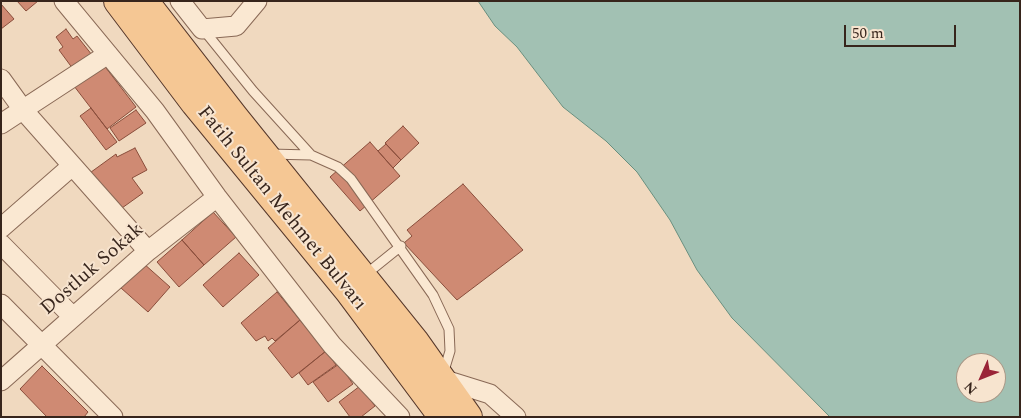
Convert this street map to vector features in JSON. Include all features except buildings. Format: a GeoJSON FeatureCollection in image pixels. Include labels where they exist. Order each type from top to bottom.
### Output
{"type":"FeatureCollection","features":[{"type":"Feature","properties":{"kind":"main road","name":"Fatih Sultan Mehmet Bulvarı"},"geometry":{"type":"LineString","coordinates":[[118,1],[194,103],[355,299],[444,417]]}},
{"type":"Feature","properties":{"kind":"main road","name":"Fatih Sultan Mehmet Bulvarı"},"geometry":{"type":"LineString","coordinates":[[144,1],[263,154],[363,277],[442,379],[468,417]]}},
{"type":"Feature","properties":{"kind":"street"},"geometry":{"type":"LineString","coordinates":[[64,1],[155,111],[217,197],[332,344],[400,417]]}},
{"type":"Feature","properties":{"kind":"street"},"geometry":{"type":"LineString","coordinates":[[180,1],[202,29],[236,26],[257,1]]}},
{"type":"Feature","properties":{"kind":"street"},"geometry":{"type":"LineString","coordinates":[[1,124],[24,111],[108,54]]}},
{"type":"Feature","properties":{"kind":"street"},"geometry":{"type":"LineString","coordinates":[[1,79],[24,111],[148,251]]}},
{"type":"Feature","properties":{"kind":"street"},"geometry":{"type":"LineString","coordinates":[[1,228],[72,166]]}},
{"type":"Feature","properties":{"kind":"street","name":"Dostluk Sokak"},"geometry":{"type":"LineString","coordinates":[[1,382],[148,251],[217,197]]}},
{"type":"Feature","properties":{"kind":"street"},"geometry":{"type":"LineString","coordinates":[[1,244],[73,317]]}},
{"type":"Feature","properties":{"kind":"street"},"geometry":{"type":"LineString","coordinates":[[1,304],[112,417]]}},
{"type":"Feature","properties":{"kind":"street"},"geometry":{"type":"LineString","coordinates":[[442,379],[490,394],[516,417]]}},
{"type":"Feature","properties":{"kind":"lane"},"geometry":{"type":"LineString","coordinates":[[202,29],[253,91],[311,155]]}},
{"type":"Feature","properties":{"kind":"lane"},"geometry":{"type":"LineString","coordinates":[[263,154],[311,155],[338,167],[351,179],[401,246],[433,294],[449,330],[450,351],[442,379]]}},
{"type":"Feature","properties":{"kind":"lane"},"geometry":{"type":"LineString","coordinates":[[363,277],[401,246]]}},
{"type":"Feature","properties":{"kind":"shaded area"},"geometry":{"type":"Polygon","coordinates":[[[478,1],[1020,1],[1020,417],[830,417],[732,318],[697,270],[670,220],[637,172],[606,141],[563,107],[517,47],[495,26],[478,1]]]}}]}
